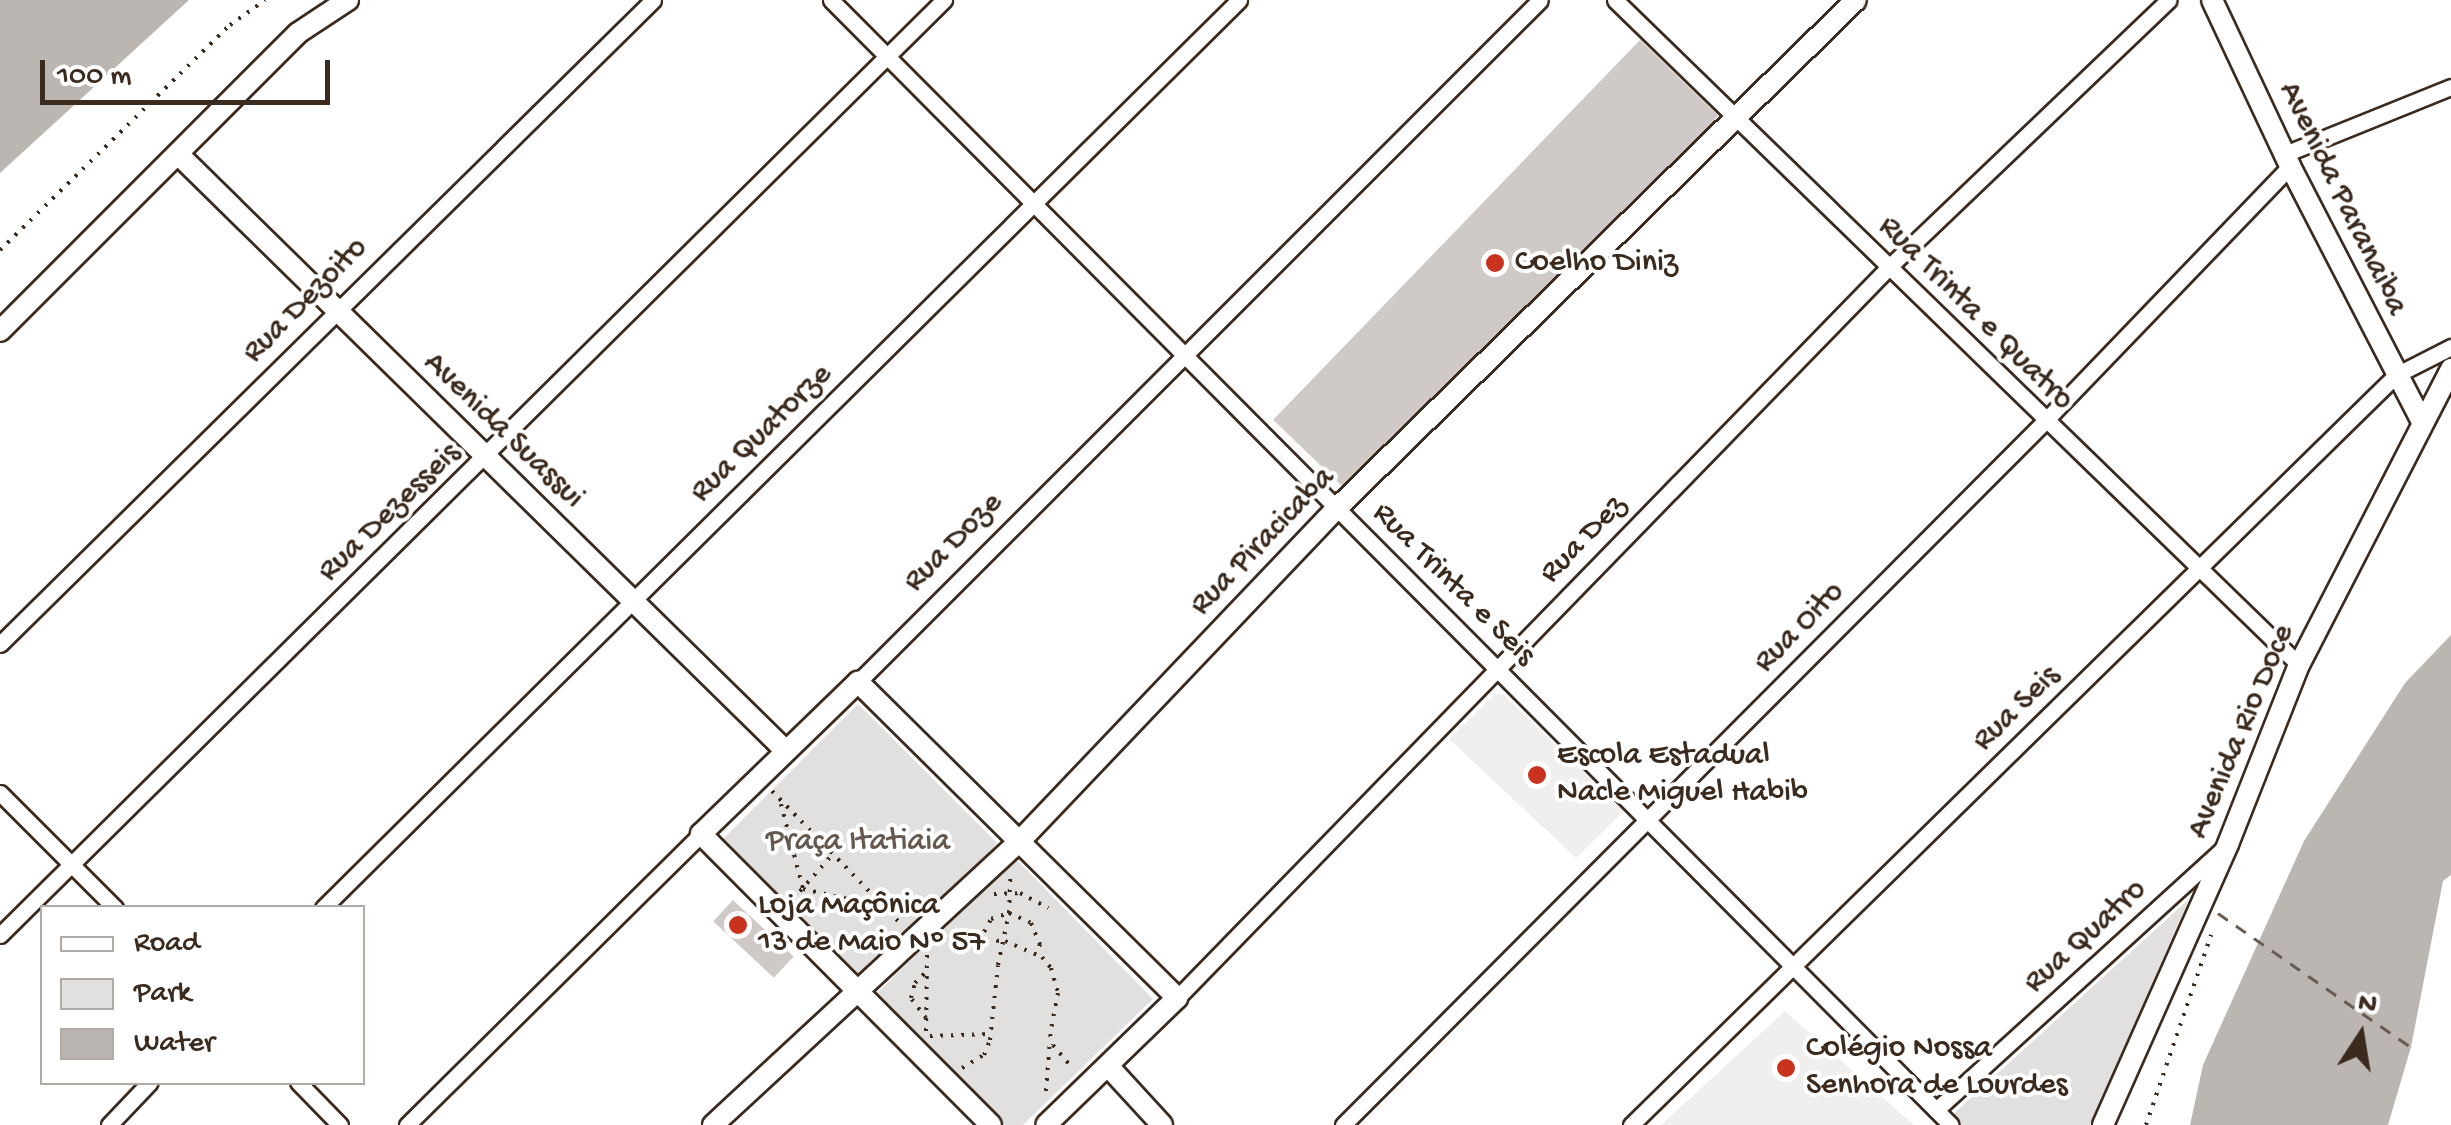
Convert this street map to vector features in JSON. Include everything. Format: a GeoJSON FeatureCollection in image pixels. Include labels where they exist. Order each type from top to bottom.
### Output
{"type":"FeatureCollection","features":[{"type":"Feature","properties":{"kind":"street"},"geometry":{"type":"LineString","coordinates":[[0,331],[298,34],[348,0]]}},
{"type":"Feature","properties":{"kind":"street","name":"Rua Dezoito"},"geometry":{"type":"LineString","coordinates":[[0,644],[653,0]]}},
{"type":"Feature","properties":{"kind":"street","name":"Rua Trinta e Seis"},"geometry":{"type":"LineString","coordinates":[[830,0],[1033,208],[1186,352],[1950,1125]]}},
{"type":"Feature","properties":{"kind":"street","name":"Rua Dezesseis"},"geometry":{"type":"LineString","coordinates":[[0,935],[944,0]]}},
{"type":"Feature","properties":{"kind":"street","name":"Rua Quatorze"},"geometry":{"type":"LineString","coordinates":[[326,905],[1240,0]]}},
{"type":"Feature","properties":{"kind":"street","name":"Rua Doze"},"geometry":{"type":"LineString","coordinates":[[407,1125],[758,776],[858,682],[1540,0]]}},
{"type":"Feature","properties":{"kind":"street","name":"Rua Trinta e Quatro"},"geometry":{"type":"LineString","coordinates":[[1615,0],[2044,422],[2299,665]]}},
{"type":"Feature","properties":{"kind":"street","name":"Rua Piracicaba"},"geometry":{"type":"LineString","coordinates":[[713,1125],[858,991],[921,945],[1337,508],[1856,0]]}},
{"type":"Feature","properties":{"kind":"street","name":"Rua Dez"},"geometry":{"type":"LineString","coordinates":[[1046,1125],[1177,998],[1888,268],[2168,0]]}},
{"type":"Feature","properties":{"kind":"street","name":"Avenida Paranaiba"},"geometry":{"type":"LineString","coordinates":[[2212,0],[2288,160],[2422,422]]}},
{"type":"Feature","properties":{"kind":"street"},"geometry":{"type":"LineString","coordinates":[[2288,160],[2451,87]]}},
{"type":"Feature","properties":{"kind":"street","name":"Avenida Suassui"},"geometry":{"type":"LineString","coordinates":[[179,155],[785,750]]}},
{"type":"Feature","properties":{"kind":"street","name":"Rua Oito"},"geometry":{"type":"LineString","coordinates":[[1343,1125],[2044,422],[2288,160]]}},
{"type":"Feature","properties":{"kind":"street","name":"Rua Seis"},"geometry":{"type":"LineString","coordinates":[[1631,1125],[2396,376],[2451,347]]}},
{"type":"Feature","properties":{"kind":"street","name":"Avenida Rio Doce"},"geometry":{"type":"LineString","coordinates":[[2103,1125],[2228,844],[2299,665],[2451,369]]}},
{"type":"Feature","properties":{"kind":"street"},"geometry":{"type":"LineString","coordinates":[[858,682],[1177,998]]}},
{"type":"Feature","properties":{"kind":"street"},"geometry":{"type":"LineString","coordinates":[[0,793],[112,905]]}},
{"type":"Feature","properties":{"kind":"street"},"geometry":{"type":"LineString","coordinates":[[701,834],[991,1125]]}},
{"type":"Feature","properties":{"kind":"street","name":"Rua Quatro"},"geometry":{"type":"LineString","coordinates":[[1936,1110],[2228,844]]}},
{"type":"Feature","properties":{"kind":"street"},"geometry":{"type":"LineString","coordinates":[[1108,1066],[1162,1125]]}},
{"type":"Feature","properties":{"kind":"street"},"geometry":{"type":"LineString","coordinates":[[108,1125],[147,1085]]}},
{"type":"Feature","properties":{"kind":"street"},"geometry":{"type":"LineString","coordinates":[[301,1085],[340,1125]]}},
{"type":"Feature","properties":{"kind":"path"},"geometry":{"type":"LineString","coordinates":[[0,250],[230,25],[264,0]]}},
{"type":"Feature","properties":{"kind":"path"},"geometry":{"type":"LineString","coordinates":[[758,776],[921,945],[927,971],[926,1036],[991,1034]]}},
{"type":"Feature","properties":{"kind":"path"},"geometry":{"type":"LineString","coordinates":[[780,799],[803,889]]}},
{"type":"Feature","properties":{"kind":"path"},"geometry":{"type":"LineString","coordinates":[[781,914],[833,854]]}},
{"type":"Feature","properties":{"kind":"path"},"geometry":{"type":"LineString","coordinates":[[959,1070],[984,1055],[991,1034],[998,965],[1006,941],[1010,869]]}},
{"type":"Feature","properties":{"kind":"path"},"geometry":{"type":"LineString","coordinates":[[803,889],[884,907]]}},
{"type":"Feature","properties":{"kind":"path"},"geometry":{"type":"LineString","coordinates":[[986,896],[1009,892],[1048,908]]}},
{"type":"Feature","properties":{"kind":"path"},"geometry":{"type":"LineString","coordinates":[[979,941],[991,919],[1009,914],[1031,923],[1040,944],[1037,954]]}},
{"type":"Feature","properties":{"kind":"path"},"geometry":{"type":"LineString","coordinates":[[939,939],[1006,941],[1037,954],[1050,968],[1058,994],[1050,1034],[1046,1091]]}},
{"type":"Feature","properties":{"kind":"path"},"geometry":{"type":"LineString","coordinates":[[926,1018],[911,998],[916,982],[927,971]]}},
{"type":"Feature","properties":{"kind":"path"},"geometry":{"type":"LineString","coordinates":[[1050,1034],[1058,1054],[1070,1066]]}},
{"type":"Feature","properties":{"kind":"shaded area","name":"Escola Estadual Nacle Miguel Habib"},"geometry":{"type":"Polygon","coordinates":[[[1495,694],[1504,695],[1624,811],[1576,858],[1449,739],[1495,694]]]}},
{"type":"Feature","properties":{"kind":"shaded area","name":"Colégio Nossa Senhora de Lourdes"},"geometry":{"type":"Polygon","coordinates":[[[1785,1011],[1914,1125],[1661,1125],[1785,1011]]]}},
{"type":"Feature","properties":{"kind":"green space","name":"Praça Itatiaia"},"geometry":{"type":"Polygon","coordinates":[[[858,704],[997,843],[860,980],[721,841],[858,704]]]}},
{"type":"Feature","properties":{"kind":"green space","name":"Praça Itatiaia"},"geometry":{"type":"Polygon","coordinates":[[[1015,858],[1153,999],[1023,1125],[1005,1125],[876,994],[1015,858]]]}},
{"type":"Feature","properties":{"kind":"green space"},"geometry":{"type":"Polygon","coordinates":[[[2189,899],[2090,1125],[1962,1125],[1952,1115],[2189,899]]]}},
{"type":"Feature","properties":{"kind":"water"},"geometry":{"type":"Polygon","coordinates":[[[0,0],[189,0],[0,173],[0,0]]]}},
{"type":"Feature","properties":{"kind":"water"},"geometry":{"type":"Polygon","coordinates":[[[2451,635],[2451,875],[2443,881],[2411,1047],[2388,1125],[2190,1125],[2203,1065],[2304,841],[2405,683],[2451,635]]]}},
{"type":"Feature","properties":{"kind":"building","name":"Coelho Diniz"},"geometry":{"type":"Polygon","coordinates":[[[1640,40],[1718,116],[1352,496],[1273,420],[1640,40]]]}},
{"type":"Feature","properties":{"kind":"building"},"geometry":{"type":"Polygon","coordinates":[[[733,900],[794,957],[774,978],[713,921],[733,900]]]}},
{"type":"Feature","properties":{"kind":"ferry route"},"geometry":{"type":"LineString","coordinates":[[2218,913],[2411,1047]]}},
{"type":"Feature","properties":{"kind":"place","name":"Coelho Diniz"},"geometry":{"type":"Point","coordinates":[1495,263]}},
{"type":"Feature","properties":{"kind":"place","name":"Escola Estadual Nacle Miguel Habib"},"geometry":{"type":"Point","coordinates":[1537,775]}},
{"type":"Feature","properties":{"kind":"place","name":"Loja Maçônica 13 de Maio Nº 57"},"geometry":{"type":"Point","coordinates":[738,925]}},
{"type":"Feature","properties":{"kind":"place","name":"Colégio Nossa Senhora de Lourdes"},"geometry":{"type":"Point","coordinates":[1786,1068]}}]}
